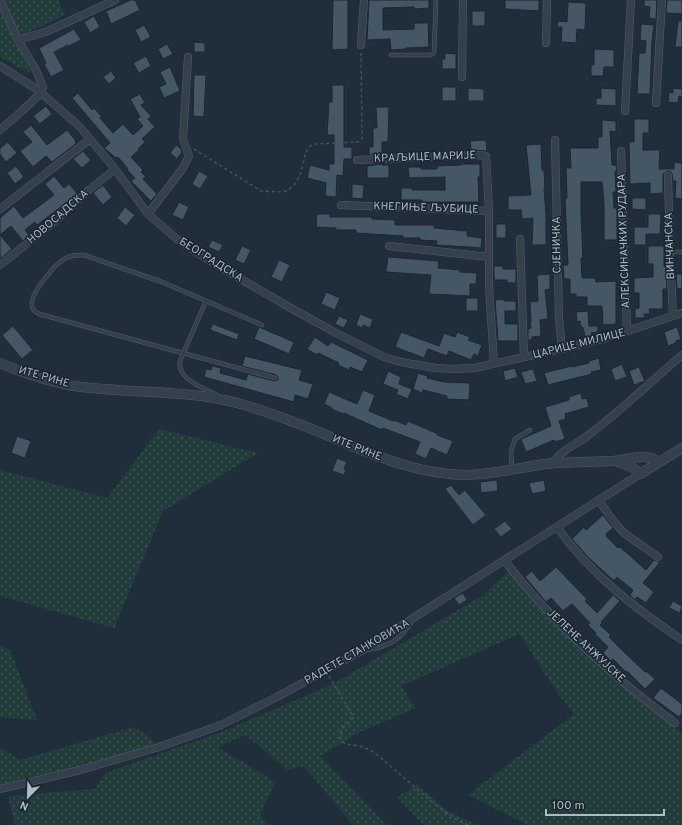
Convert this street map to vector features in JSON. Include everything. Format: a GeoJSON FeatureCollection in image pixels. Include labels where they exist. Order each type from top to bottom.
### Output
{"type":"FeatureCollection","features":[{"type":"Feature","properties":{"kind":"street"},"geometry":{"type":"LineString","coordinates":[[0,0],[18,40],[43,87],[41,93],[0,130]]}},
{"type":"Feature","properties":{"kind":"street"},"geometry":{"type":"LineString","coordinates":[[18,40],[48,31],[116,0]]}},
{"type":"Feature","properties":{"kind":"street"},"geometry":{"type":"LineString","coordinates":[[362,45],[364,0]]}},
{"type":"Feature","properties":{"kind":"street"},"geometry":{"type":"LineString","coordinates":[[462,77],[463,0]]}},
{"type":"Feature","properties":{"kind":"street"},"geometry":{"type":"LineString","coordinates":[[546,43],[547,0]]}},
{"type":"Feature","properties":{"kind":"street"},"geometry":{"type":"LineString","coordinates":[[625,111],[632,0]]}},
{"type":"Feature","properties":{"kind":"street"},"geometry":{"type":"LineString","coordinates":[[656,103],[662,0]]}},
{"type":"Feature","properties":{"kind":"street"},"geometry":{"type":"LineString","coordinates":[[148,214],[188,159],[189,153],[183,139],[188,57]]}},
{"type":"Feature","properties":{"kind":"street","name":"БЕОГРАДСКА"},"geometry":{"type":"LineString","coordinates":[[0,66],[41,93],[80,128],[115,169],[148,214],[178,240],[215,264],[336,333],[384,357],[401,362],[436,368],[474,368]]}},
{"type":"Feature","properties":{"kind":"street"},"geometry":{"type":"LineString","coordinates":[[0,209],[90,138]]}},
{"type":"Feature","properties":{"kind":"street","name":"СЈЕНИЧКА"},"geometry":{"type":"LineString","coordinates":[[555,140],[559,319],[562,349]]}},
{"type":"Feature","properties":{"kind":"street","name":"АЛЕКСИНАЧКИХ РУДАРА"},"geometry":{"type":"LineString","coordinates":[[622,151],[627,331]]}},
{"type":"Feature","properties":{"kind":"street","name":"КРАЉИЦЕ МАРИЈЕ"},"geometry":{"type":"LineString","coordinates":[[357,160],[484,156],[487,161],[489,211]]}},
{"type":"Feature","properties":{"kind":"street","name":"НОВОСАДСКА"},"geometry":{"type":"LineString","coordinates":[[0,266],[115,169]]}},
{"type":"Feature","properties":{"kind":"street","name":"ВИНЧАНСКА"},"geometry":{"type":"LineString","coordinates":[[668,176],[673,316]]}},
{"type":"Feature","properties":{"kind":"street","name":"КНЕГИЊЕ ЉУБИЦЕ"},"geometry":{"type":"LineString","coordinates":[[341,205],[489,211],[489,287],[494,363]]}},
{"type":"Feature","properties":{"kind":"street"},"geometry":{"type":"LineString","coordinates":[[520,239],[524,357]]}},
{"type":"Feature","properties":{"kind":"street"},"geometry":{"type":"LineString","coordinates":[[389,246],[489,257]]}},
{"type":"Feature","properties":{"kind":"street","name":"ЦАРИЦЕ МИЛИЦЕ"},"geometry":{"type":"LineString","coordinates":[[474,368],[562,349],[627,331],[682,313]]}},
{"type":"Feature","properties":{"kind":"street"},"geometry":{"type":"LineString","coordinates":[[553,464],[554,460],[558,456],[583,440],[616,414],[682,355]]}},
{"type":"Feature","properties":{"kind":"street","name":"ИТЕ РИНЕ"},"geometry":{"type":"LineString","coordinates":[[0,363],[36,378],[79,387],[221,400],[259,409],[411,468],[424,471],[461,475],[494,474],[553,464],[614,461],[646,457],[652,458],[659,462]]}},
{"type":"Feature","properties":{"kind":"street","name":"РАДЕТЕ СТАНКОВИЋА"},"geometry":{"type":"LineString","coordinates":[[0,788],[80,770],[159,747],[214,727],[277,697],[363,650],[682,448]]}},
{"type":"Feature","properties":{"kind":"street"},"geometry":{"type":"LineString","coordinates":[[614,461],[632,466],[640,474]]}},
{"type":"Feature","properties":{"kind":"street"},"geometry":{"type":"LineString","coordinates":[[599,501],[615,524],[624,533],[658,557]]}},
{"type":"Feature","properties":{"kind":"street"},"geometry":{"type":"LineString","coordinates":[[557,527],[572,549],[600,577],[641,612],[682,640]]}},
{"type":"Feature","properties":{"kind":"street","name":"ЈЕЛЕНЕ АНЖУЈСКЕ"},"geometry":{"type":"LineString","coordinates":[[505,561],[538,602],[574,639],[604,666],[675,723]]}},
{"type":"Feature","properties":{"kind":"lane"},"geometry":{"type":"LineString","coordinates":[[391,55],[431,55],[434,53],[436,0]]}},
{"type":"Feature","properties":{"kind":"lane"},"geometry":{"type":"LineString","coordinates":[[670,252],[682,252]]}},
{"type":"Feature","properties":{"kind":"lane"},"geometry":{"type":"LineString","coordinates":[[262,325],[138,273],[84,255],[67,257],[59,262],[43,281],[32,301],[34,311],[39,314],[275,378]]}},
{"type":"Feature","properties":{"kind":"lane"},"geometry":{"type":"LineString","coordinates":[[206,301],[183,354],[179,367],[187,378],[219,396],[221,400]]}},
{"type":"Feature","properties":{"kind":"lane"},"geometry":{"type":"LineString","coordinates":[[512,470],[511,452],[515,439],[530,430]]}},
{"type":"Feature","properties":{"kind":"path"},"geometry":{"type":"LineString","coordinates":[[184,143],[261,191],[287,191],[295,184],[300,175],[309,147],[313,144],[358,142],[362,139],[362,45]]}},
{"type":"Feature","properties":{"kind":"path"},"geometry":{"type":"LineString","coordinates":[[326,671],[353,716],[353,718],[343,727],[340,738],[341,741],[346,744],[360,746],[370,750],[432,802],[457,820],[468,825]]}},
{"type":"Feature","properties":{"kind":"green space"},"geometry":{"type":"Polygon","coordinates":[[[0,0],[58,0],[65,15],[19,37],[31,74],[0,57],[0,0]]]}},
{"type":"Feature","properties":{"kind":"green space"},"geometry":{"type":"Polygon","coordinates":[[[159,429],[258,453],[163,511],[114,628],[0,596],[0,470],[107,498],[159,429]]]}},
{"type":"Feature","properties":{"kind":"green space"},"geometry":{"type":"Polygon","coordinates":[[[508,572],[583,653],[624,688],[682,733],[682,825],[527,825],[468,795],[574,714],[559,695],[519,634],[401,686],[416,708],[360,732],[320,756],[387,825],[353,825],[304,766],[287,770],[246,735],[217,747],[276,782],[260,814],[268,825],[15,825],[8,796],[95,789],[105,773],[219,733],[333,684],[480,597],[508,572]]]}},
{"type":"Feature","properties":{"kind":"green space"},"geometry":{"type":"Polygon","coordinates":[[[0,646],[10,650],[37,720],[0,717],[0,646]]]}},
{"type":"Feature","properties":{"kind":"green space"},"geometry":{"type":"Polygon","coordinates":[[[133,727],[148,736],[159,747],[0,788],[0,747],[20,760],[133,727]]]}},
{"type":"Feature","properties":{"kind":"green space"},"geometry":{"type":"Polygon","coordinates":[[[417,785],[448,811],[477,825],[424,825],[397,797],[417,785]]]}},
{"type":"Feature","properties":{"kind":"building"},"geometry":{"type":"Polygon","coordinates":[[[131,0],[135,0],[140,10],[111,24],[106,11],[131,0]]]}},
{"type":"Feature","properties":{"kind":"building"},"geometry":{"type":"Polygon","coordinates":[[[333,0],[348,0],[348,49],[332,50],[333,0]]]}},
{"type":"Feature","properties":{"kind":"building"},"geometry":{"type":"Polygon","coordinates":[[[369,0],[429,0],[429,8],[383,8],[383,30],[414,29],[414,23],[428,23],[429,47],[391,50],[390,39],[367,40],[369,0]]]}},
{"type":"Feature","properties":{"kind":"building"},"geometry":{"type":"Polygon","coordinates":[[[505,0],[539,0],[539,11],[505,9],[505,0]]]}},
{"type":"Feature","properties":{"kind":"building"},"geometry":{"type":"Polygon","coordinates":[[[644,0],[657,0],[656,19],[649,18],[650,7],[644,6],[644,0]]]}},
{"type":"Feature","properties":{"kind":"building"},"geometry":{"type":"Polygon","coordinates":[[[667,0],[682,0],[682,14],[666,13],[667,0]]]}},
{"type":"Feature","properties":{"kind":"building"},"geometry":{"type":"Polygon","coordinates":[[[568,2],[586,3],[585,30],[577,29],[576,43],[561,42],[562,27],[557,27],[558,21],[567,22],[568,2]]]}},
{"type":"Feature","properties":{"kind":"building"},"geometry":{"type":"Polygon","coordinates":[[[472,11],[485,11],[485,26],[472,26],[472,11]]]}},
{"type":"Feature","properties":{"kind":"building"},"geometry":{"type":"Polygon","coordinates":[[[94,16],[100,27],[90,33],[84,22],[94,16]]]}},
{"type":"Feature","properties":{"kind":"building"},"geometry":{"type":"Polygon","coordinates":[[[678,21],[682,21],[682,47],[675,47],[678,21]]]}},
{"type":"Feature","properties":{"kind":"building"},"geometry":{"type":"Polygon","coordinates":[[[641,24],[654,25],[650,94],[637,94],[639,53],[645,53],[646,41],[640,40],[641,24]]]}},
{"type":"Feature","properties":{"kind":"building"},"geometry":{"type":"Polygon","coordinates":[[[144,25],[151,37],[141,42],[135,30],[144,25]]]}},
{"type":"Feature","properties":{"kind":"building"},"geometry":{"type":"Polygon","coordinates":[[[74,29],[81,40],[54,52],[64,70],[51,77],[44,64],[46,63],[39,48],[74,29]]]}},
{"type":"Feature","properties":{"kind":"building"},"geometry":{"type":"Polygon","coordinates":[[[194,42],[205,43],[205,52],[194,52],[194,42]]]}},
{"type":"Feature","properties":{"kind":"building"},"geometry":{"type":"Polygon","coordinates":[[[167,44],[173,54],[163,59],[158,49],[167,44]]]}},
{"type":"Feature","properties":{"kind":"building"},"geometry":{"type":"Polygon","coordinates":[[[594,49],[614,50],[614,67],[604,67],[603,76],[591,76],[591,65],[594,65],[594,49]]]}},
{"type":"Feature","properties":{"kind":"building"},"geometry":{"type":"Polygon","coordinates":[[[445,53],[456,54],[456,69],[442,69],[442,59],[445,59],[445,53]]]}},
{"type":"Feature","properties":{"kind":"building"},"geometry":{"type":"Polygon","coordinates":[[[146,56],[151,66],[139,73],[133,63],[146,56]]]}},
{"type":"Feature","properties":{"kind":"building"},"geometry":{"type":"Polygon","coordinates":[[[170,67],[180,91],[164,98],[159,87],[166,84],[160,72],[170,67]]]}},
{"type":"Feature","properties":{"kind":"building"},"geometry":{"type":"Polygon","coordinates":[[[111,71],[116,78],[109,84],[103,77],[111,71]]]}},
{"type":"Feature","properties":{"kind":"building"},"geometry":{"type":"Polygon","coordinates":[[[194,75],[206,75],[204,117],[193,116],[194,75]]]}},
{"type":"Feature","properties":{"kind":"building"},"geometry":{"type":"Polygon","coordinates":[[[332,85],[344,85],[344,147],[352,147],[352,159],[344,159],[343,176],[337,175],[336,197],[325,196],[326,183],[307,178],[310,165],[329,170],[329,164],[334,164],[334,135],[327,135],[329,102],[332,102],[332,85]]]}},
{"type":"Feature","properties":{"kind":"building"},"geometry":{"type":"Polygon","coordinates":[[[442,87],[456,87],[456,101],[442,101],[442,87]]]}},
{"type":"Feature","properties":{"kind":"building"},"geometry":{"type":"Polygon","coordinates":[[[468,88],[484,89],[484,101],[468,101],[468,88]]]}},
{"type":"Feature","properties":{"kind":"building"},"geometry":{"type":"Polygon","coordinates":[[[601,88],[616,89],[616,106],[596,105],[596,98],[601,98],[601,88]]]}},
{"type":"Feature","properties":{"kind":"building"},"geometry":{"type":"Polygon","coordinates":[[[673,88],[682,89],[682,97],[679,96],[678,103],[668,102],[669,92],[673,93],[673,88]]]}},
{"type":"Feature","properties":{"kind":"building"},"geometry":{"type":"Polygon","coordinates":[[[78,93],[92,110],[94,108],[102,117],[100,118],[113,133],[123,124],[133,135],[143,126],[137,119],[140,117],[130,99],[140,94],[145,103],[141,105],[151,116],[148,119],[155,127],[142,139],[145,142],[131,157],[143,170],[141,172],[146,177],[143,179],[157,194],[151,201],[131,181],[135,178],[118,157],[116,158],[104,148],[110,143],[72,98],[78,93]]]}},
{"type":"Feature","properties":{"kind":"building"},"geometry":{"type":"Polygon","coordinates":[[[46,106],[52,114],[40,124],[33,116],[46,106]]]}},
{"type":"Feature","properties":{"kind":"building"},"geometry":{"type":"Polygon","coordinates":[[[376,107],[389,107],[388,142],[382,142],[382,154],[369,155],[369,147],[373,147],[373,128],[377,128],[376,107]]]}},
{"type":"Feature","properties":{"kind":"building"},"geometry":{"type":"Polygon","coordinates":[[[634,119],[649,119],[649,133],[643,133],[643,150],[660,150],[659,169],[674,169],[674,162],[682,163],[682,199],[675,198],[676,181],[673,181],[670,171],[663,174],[663,193],[650,194],[650,183],[630,184],[629,142],[634,142],[634,119]]]}},
{"type":"Feature","properties":{"kind":"building"},"geometry":{"type":"Polygon","coordinates":[[[602,120],[616,121],[616,132],[610,131],[612,165],[616,165],[617,171],[615,171],[616,192],[613,192],[614,208],[617,208],[617,240],[604,240],[604,204],[602,182],[581,182],[583,258],[581,258],[582,278],[595,278],[596,282],[616,281],[616,324],[603,325],[602,306],[587,306],[587,297],[576,297],[576,294],[570,294],[570,279],[564,279],[563,265],[568,265],[565,199],[567,198],[566,168],[571,168],[570,148],[598,148],[598,137],[602,137],[602,120]]]}},
{"type":"Feature","properties":{"kind":"building"},"geometry":{"type":"Polygon","coordinates":[[[31,125],[47,145],[67,130],[77,143],[52,162],[46,156],[33,167],[20,151],[32,142],[23,132],[31,125]]]}},
{"type":"Feature","properties":{"kind":"building"},"geometry":{"type":"Polygon","coordinates":[[[486,140],[487,151],[471,150],[470,141],[486,140]]]}},
{"type":"Feature","properties":{"kind":"building"},"geometry":{"type":"Polygon","coordinates":[[[8,142],[17,153],[6,162],[0,154],[0,148],[8,142]]]}},
{"type":"Feature","properties":{"kind":"building"},"geometry":{"type":"Polygon","coordinates":[[[541,144],[542,170],[544,170],[545,189],[546,245],[532,245],[533,218],[522,219],[521,210],[508,210],[508,196],[531,195],[526,145],[541,144]]]}},
{"type":"Feature","properties":{"kind":"building"},"geometry":{"type":"Polygon","coordinates":[[[176,145],[182,152],[177,159],[170,153],[176,145]]]}},
{"type":"Feature","properties":{"kind":"building"},"geometry":{"type":"Polygon","coordinates":[[[83,151],[91,160],[82,168],[73,159],[83,151]]]}},
{"type":"Feature","properties":{"kind":"building"},"geometry":{"type":"Polygon","coordinates":[[[382,164],[389,165],[389,178],[367,178],[367,166],[382,164]]]}},
{"type":"Feature","properties":{"kind":"building"},"geometry":{"type":"Polygon","coordinates":[[[480,164],[480,177],[478,177],[479,202],[422,202],[422,200],[401,200],[401,188],[412,188],[412,190],[445,190],[445,177],[409,178],[408,167],[437,169],[437,166],[480,164]]]}},
{"type":"Feature","properties":{"kind":"building"},"geometry":{"type":"Polygon","coordinates":[[[16,166],[24,177],[15,184],[7,173],[16,166]]]}},
{"type":"Feature","properties":{"kind":"building"},"geometry":{"type":"Polygon","coordinates":[[[199,171],[208,176],[200,189],[192,184],[199,171]]]}},
{"type":"Feature","properties":{"kind":"building"},"geometry":{"type":"Polygon","coordinates":[[[54,176],[64,188],[69,184],[78,194],[37,225],[35,222],[25,230],[29,235],[23,241],[11,226],[0,235],[0,218],[14,206],[23,218],[54,195],[45,184],[54,176]]]}},
{"type":"Feature","properties":{"kind":"building"},"geometry":{"type":"Polygon","coordinates":[[[352,184],[364,185],[363,199],[352,198],[352,184]]]}},
{"type":"Feature","properties":{"kind":"building"},"geometry":{"type":"Polygon","coordinates":[[[103,185],[112,197],[103,205],[93,193],[103,185]]]}},
{"type":"Feature","properties":{"kind":"building"},"geometry":{"type":"Polygon","coordinates":[[[632,198],[646,198],[646,210],[632,209],[632,198]]]}},
{"type":"Feature","properties":{"kind":"building"},"geometry":{"type":"Polygon","coordinates":[[[179,202],[189,207],[183,220],[172,215],[179,202]]]}},
{"type":"Feature","properties":{"kind":"building"},"geometry":{"type":"Polygon","coordinates":[[[125,207],[135,215],[126,226],[117,218],[125,207]]]}},
{"type":"Feature","properties":{"kind":"building"},"geometry":{"type":"Polygon","coordinates":[[[317,214],[330,214],[330,217],[372,217],[372,219],[395,220],[395,225],[434,225],[434,228],[467,231],[467,236],[482,238],[481,248],[436,245],[437,241],[420,240],[420,238],[403,238],[403,236],[356,233],[356,230],[336,230],[336,228],[316,227],[317,214]]]}},
{"type":"Feature","properties":{"kind":"building"},"geometry":{"type":"Polygon","coordinates":[[[648,214],[661,214],[660,234],[646,234],[646,245],[634,245],[634,227],[648,227],[648,214]]]}},
{"type":"Feature","properties":{"kind":"building"},"geometry":{"type":"Polygon","coordinates":[[[496,224],[506,224],[506,238],[496,238],[496,224]]]}},
{"type":"Feature","properties":{"kind":"building"},"geometry":{"type":"Polygon","coordinates":[[[0,235],[12,249],[0,259],[0,235]]]}},
{"type":"Feature","properties":{"kind":"building"},"geometry":{"type":"Polygon","coordinates":[[[212,240],[223,245],[219,252],[208,247],[212,240]]]}},
{"type":"Feature","properties":{"kind":"building"},"geometry":{"type":"Polygon","coordinates":[[[242,246],[251,250],[244,264],[235,260],[242,246]]]}},
{"type":"Feature","properties":{"kind":"building"},"geometry":{"type":"Polygon","coordinates":[[[648,246],[664,246],[664,266],[666,266],[667,289],[663,289],[663,309],[649,309],[650,314],[644,314],[645,318],[635,318],[635,309],[639,308],[639,293],[634,293],[634,278],[653,277],[653,264],[648,264],[648,246]]]}},
{"type":"Feature","properties":{"kind":"building"},"geometry":{"type":"Polygon","coordinates":[[[388,257],[439,261],[438,268],[477,273],[476,284],[470,284],[470,296],[429,294],[431,275],[386,272],[388,257]]]}},
{"type":"Feature","properties":{"kind":"building"},"geometry":{"type":"Polygon","coordinates":[[[279,260],[290,265],[282,282],[271,277],[279,260]]]}},
{"type":"Feature","properties":{"kind":"building"},"geometry":{"type":"Polygon","coordinates":[[[494,266],[503,266],[503,269],[516,269],[516,283],[507,283],[507,280],[494,280],[494,266]]]}},
{"type":"Feature","properties":{"kind":"building"},"geometry":{"type":"Polygon","coordinates":[[[550,274],[550,289],[545,290],[548,319],[540,320],[541,336],[532,337],[532,340],[528,340],[528,329],[531,328],[530,302],[538,301],[537,275],[550,274]]]}},
{"type":"Feature","properties":{"kind":"building"},"geometry":{"type":"Polygon","coordinates":[[[676,274],[682,274],[682,288],[677,289],[676,274]]]}},
{"type":"Feature","properties":{"kind":"building"},"geometry":{"type":"Polygon","coordinates":[[[326,292],[340,298],[335,310],[321,304],[326,292]]]}},
{"type":"Feature","properties":{"kind":"building"},"geometry":{"type":"Polygon","coordinates":[[[466,298],[478,298],[478,311],[466,311],[466,298]]]}},
{"type":"Feature","properties":{"kind":"building"},"geometry":{"type":"Polygon","coordinates":[[[504,299],[504,301],[516,301],[516,311],[505,311],[505,324],[518,324],[518,341],[498,341],[495,300],[504,299]]]}},
{"type":"Feature","properties":{"kind":"building"},"geometry":{"type":"Polygon","coordinates":[[[588,311],[589,326],[598,326],[598,332],[591,333],[592,336],[585,337],[580,321],[577,322],[576,312],[588,311]]]}},
{"type":"Feature","properties":{"kind":"building"},"geometry":{"type":"Polygon","coordinates":[[[360,314],[373,319],[370,328],[363,325],[362,328],[356,325],[360,314]]]}},
{"type":"Feature","properties":{"kind":"building"},"geometry":{"type":"Polygon","coordinates":[[[339,316],[348,320],[344,328],[335,324],[339,316]]]}},
{"type":"Feature","properties":{"kind":"building"},"geometry":{"type":"Polygon","coordinates":[[[213,324],[239,334],[237,340],[210,330],[213,324]]]}},
{"type":"Feature","properties":{"kind":"building"},"geometry":{"type":"Polygon","coordinates":[[[13,326],[33,350],[22,359],[2,335],[13,326]]]}},
{"type":"Feature","properties":{"kind":"building"},"geometry":{"type":"Polygon","coordinates":[[[259,327],[294,342],[289,354],[254,339],[259,327]]]}},
{"type":"Feature","properties":{"kind":"building"},"geometry":{"type":"Polygon","coordinates":[[[677,327],[681,339],[668,346],[664,332],[677,327]]]}},
{"type":"Feature","properties":{"kind":"building"},"geometry":{"type":"Polygon","coordinates":[[[401,332],[439,346],[444,333],[455,337],[457,332],[470,337],[468,340],[482,345],[478,356],[474,354],[471,360],[449,351],[447,356],[428,349],[424,358],[395,347],[401,332]]]}},
{"type":"Feature","properties":{"kind":"building"},"geometry":{"type":"Polygon","coordinates":[[[315,337],[328,346],[331,342],[368,360],[362,372],[350,367],[349,370],[338,365],[339,363],[318,353],[317,355],[307,349],[315,337]]]}},
{"type":"Feature","properties":{"kind":"building"},"geometry":{"type":"Polygon","coordinates":[[[245,356],[302,370],[299,380],[313,384],[308,399],[295,395],[294,402],[204,377],[206,369],[211,370],[212,366],[221,368],[220,373],[246,380],[248,374],[274,381],[278,380],[276,375],[242,366],[245,356]]]}},
{"type":"Feature","properties":{"kind":"building"},"geometry":{"type":"Polygon","coordinates":[[[599,358],[601,370],[591,372],[592,374],[548,385],[544,373],[589,363],[589,361],[599,358]]]}},
{"type":"Feature","properties":{"kind":"building"},"geometry":{"type":"Polygon","coordinates":[[[622,364],[627,377],[615,381],[611,369],[622,364]]]}},
{"type":"Feature","properties":{"kind":"building"},"geometry":{"type":"Polygon","coordinates":[[[639,367],[645,381],[634,385],[629,371],[639,367]]]}},
{"type":"Feature","properties":{"kind":"building"},"geometry":{"type":"Polygon","coordinates":[[[515,368],[518,377],[505,381],[503,371],[515,368]]]}},
{"type":"Feature","properties":{"kind":"building"},"geometry":{"type":"Polygon","coordinates":[[[533,369],[537,381],[525,384],[521,372],[533,369]]]}},
{"type":"Feature","properties":{"kind":"building"},"geometry":{"type":"Polygon","coordinates":[[[388,371],[401,377],[399,384],[412,389],[408,399],[396,394],[398,390],[383,384],[388,371]]]}},
{"type":"Feature","properties":{"kind":"building"},"geometry":{"type":"Polygon","coordinates":[[[418,373],[428,376],[427,378],[444,382],[470,383],[469,400],[447,399],[447,396],[423,390],[422,393],[413,389],[418,373]]]}},
{"type":"Feature","properties":{"kind":"building"},"geometry":{"type":"Polygon","coordinates":[[[363,390],[375,395],[369,411],[406,425],[408,421],[453,441],[447,455],[431,448],[426,459],[415,454],[420,442],[383,428],[382,430],[344,413],[343,414],[324,404],[329,392],[357,404],[363,390]]]}},
{"type":"Feature","properties":{"kind":"building"},"geometry":{"type":"Polygon","coordinates":[[[581,393],[582,399],[587,398],[589,407],[565,414],[566,419],[559,421],[565,439],[555,442],[554,440],[526,452],[521,439],[551,426],[545,407],[569,400],[569,397],[581,393]]]}},
{"type":"Feature","properties":{"kind":"building"},"geometry":{"type":"Polygon","coordinates":[[[17,436],[31,441],[25,458],[11,453],[17,436]]]}},
{"type":"Feature","properties":{"kind":"building"},"geometry":{"type":"Polygon","coordinates":[[[337,458],[347,462],[344,469],[346,470],[344,475],[332,471],[337,458]]]}},
{"type":"Feature","properties":{"kind":"building"},"geometry":{"type":"Polygon","coordinates":[[[497,480],[498,491],[481,493],[480,482],[497,480]]]}},
{"type":"Feature","properties":{"kind":"building"},"geometry":{"type":"Polygon","coordinates":[[[544,480],[546,491],[532,494],[529,483],[544,480]]]}},
{"type":"Feature","properties":{"kind":"building"},"geometry":{"type":"Polygon","coordinates":[[[451,485],[459,495],[465,490],[486,515],[473,525],[445,489],[451,485]]]}},
{"type":"Feature","properties":{"kind":"building"},"geometry":{"type":"Polygon","coordinates":[[[603,515],[613,528],[606,534],[607,537],[618,548],[620,547],[646,570],[654,560],[660,562],[643,583],[654,592],[646,603],[637,597],[635,600],[630,595],[633,590],[617,577],[614,581],[588,557],[572,539],[584,527],[586,530],[603,515]]]}},
{"type":"Feature","properties":{"kind":"building"},"geometry":{"type":"Polygon","coordinates":[[[505,521],[512,529],[501,537],[494,529],[505,521]]]}},
{"type":"Feature","properties":{"kind":"building"},"geometry":{"type":"Polygon","coordinates":[[[556,567],[587,599],[585,601],[597,613],[613,595],[620,601],[600,625],[611,635],[609,637],[622,650],[645,672],[646,671],[655,679],[645,689],[613,659],[611,661],[603,653],[608,647],[595,634],[596,633],[588,625],[590,623],[572,604],[563,611],[551,598],[546,602],[525,577],[532,571],[540,581],[556,567]]]}},
{"type":"Feature","properties":{"kind":"building"},"geometry":{"type":"Polygon","coordinates":[[[463,593],[467,600],[459,605],[454,598],[463,593]]]}},
{"type":"Feature","properties":{"kind":"building"},"geometry":{"type":"Polygon","coordinates":[[[673,601],[682,606],[680,613],[669,608],[673,601]]]}},
{"type":"Feature","properties":{"kind":"building"},"geometry":{"type":"Polygon","coordinates":[[[661,688],[682,704],[682,713],[679,717],[653,698],[661,688]]]}}]}
